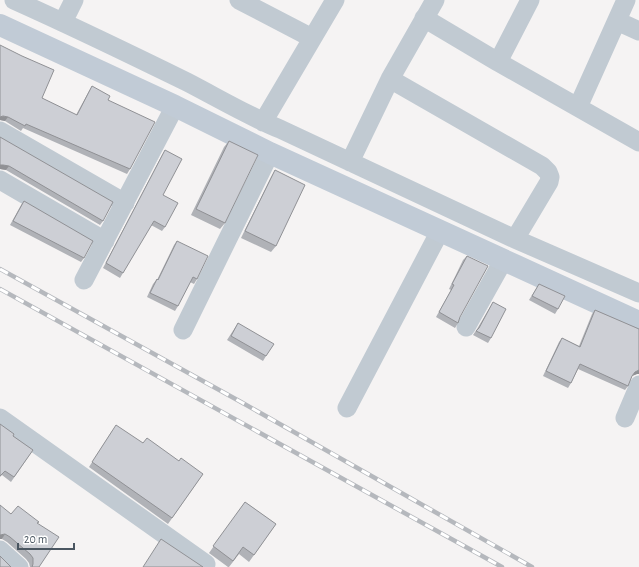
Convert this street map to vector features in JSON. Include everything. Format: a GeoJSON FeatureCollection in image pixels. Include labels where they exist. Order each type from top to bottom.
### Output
{"type":"FeatureCollection","features":[{"type":"Feature","properties":{"kind":"street"},"geometry":{"type":"LineString","coordinates":[[14,0],[63,22],[188,83],[263,122],[515,239],[639,293]]}},
{"type":"Feature","properties":{"kind":"street"},"geometry":{"type":"LineString","coordinates":[[63,22],[74,0]]}},
{"type":"Feature","properties":{"kind":"street"},"geometry":{"type":"LineString","coordinates":[[239,0],[312,38]]}},
{"type":"Feature","properties":{"kind":"street"},"geometry":{"type":"LineString","coordinates":[[263,122],[335,0]]}},
{"type":"Feature","properties":{"kind":"street"},"geometry":{"type":"LineString","coordinates":[[350,162],[390,79],[435,0]]}},
{"type":"Feature","properties":{"kind":"street"},"geometry":{"type":"LineString","coordinates":[[498,62],[530,0]]}},
{"type":"Feature","properties":{"kind":"street"},"geometry":{"type":"LineString","coordinates":[[578,107],[626,0]]}},
{"type":"Feature","properties":{"kind":"street"},"geometry":{"type":"LineString","coordinates":[[424,18],[639,142]]}},
{"type":"Feature","properties":{"kind":"street"},"geometry":{"type":"LineString","coordinates":[[617,21],[639,31]]}},
{"type":"Feature","properties":{"kind":"street"},"geometry":{"type":"LineString","coordinates":[[0,25],[175,106],[270,153],[639,322]]}},
{"type":"Feature","properties":{"kind":"street"},"geometry":{"type":"LineString","coordinates":[[390,79],[520,153],[542,166],[548,172],[550,177],[549,182],[515,239]]}},
{"type":"Feature","properties":{"kind":"street"},"geometry":{"type":"LineString","coordinates":[[84,280],[175,106]]}},
{"type":"Feature","properties":{"kind":"street"},"geometry":{"type":"LineString","coordinates":[[0,131],[125,203]]}},
{"type":"Feature","properties":{"kind":"street"},"geometry":{"type":"LineString","coordinates":[[183,330],[270,153]]}},
{"type":"Feature","properties":{"kind":"street"},"geometry":{"type":"LineString","coordinates":[[0,180],[105,241]]}},
{"type":"Feature","properties":{"kind":"street"},"geometry":{"type":"LineString","coordinates":[[347,408],[440,231]]}},
{"type":"Feature","properties":{"kind":"street"},"geometry":{"type":"LineString","coordinates":[[466,326],[504,261]]}},
{"type":"Feature","properties":{"kind":"street"},"geometry":{"type":"LineString","coordinates":[[625,418],[639,384]]}},
{"type":"Feature","properties":{"kind":"street"},"geometry":{"type":"LineString","coordinates":[[0,418],[206,564]]}},
{"type":"Feature","properties":{"kind":"street"},"geometry":{"type":"LineString","coordinates":[[0,550],[19,567]]}},
{"type":"Feature","properties":{"kind":"building"},"geometry":{"type":"Polygon","coordinates":[[[0,45],[54,70],[42,98],[77,115],[92,86],[110,96],[108,100],[155,122],[130,169],[26,124],[25,126],[8,117],[0,117],[0,45]]]}},
{"type":"Feature","properties":{"kind":"building"},"geometry":{"type":"Polygon","coordinates":[[[0,137],[113,202],[103,221],[9,166],[0,165],[0,137]]]}},
{"type":"Feature","properties":{"kind":"building"},"geometry":{"type":"Polygon","coordinates":[[[229,141],[258,155],[225,223],[196,209],[229,141]]]}},
{"type":"Feature","properties":{"kind":"building"},"geometry":{"type":"Polygon","coordinates":[[[165,150],[182,159],[163,195],[178,203],[165,227],[154,221],[123,273],[106,263],[165,150]]]}},
{"type":"Feature","properties":{"kind":"building"},"geometry":{"type":"Polygon","coordinates":[[[275,170],[305,185],[276,246],[245,231],[275,170]]]}},
{"type":"Feature","properties":{"kind":"building"},"geometry":{"type":"Polygon","coordinates":[[[24,201],[93,241],[84,258],[13,221],[24,201]]]}},
{"type":"Feature","properties":{"kind":"building"},"geometry":{"type":"Polygon","coordinates":[[[177,241],[208,256],[197,279],[193,277],[178,306],[150,293],[177,241]]]}},
{"type":"Feature","properties":{"kind":"building"},"geometry":{"type":"Polygon","coordinates":[[[467,256],[488,266],[458,323],[439,312],[454,285],[452,284],[467,256]]]}},
{"type":"Feature","properties":{"kind":"building"},"geometry":{"type":"Polygon","coordinates":[[[539,284],[565,296],[558,309],[532,296],[539,284]]]}},
{"type":"Feature","properties":{"kind":"building"},"geometry":{"type":"Polygon","coordinates":[[[493,302],[506,309],[491,338],[476,331],[493,302]]]}},
{"type":"Feature","properties":{"kind":"building"},"geometry":{"type":"Polygon","coordinates":[[[595,310],[639,329],[639,370],[632,376],[628,386],[580,364],[571,383],[546,371],[562,338],[580,347],[595,310]]]}},
{"type":"Feature","properties":{"kind":"building"},"geometry":{"type":"Polygon","coordinates":[[[238,323],[274,344],[266,356],[231,336],[238,323]]]}},
{"type":"Feature","properties":{"kind":"building"},"geometry":{"type":"Polygon","coordinates":[[[0,424],[14,434],[13,436],[33,450],[14,477],[5,471],[0,476],[0,424]]]}},
{"type":"Feature","properties":{"kind":"building"},"geometry":{"type":"Polygon","coordinates":[[[116,425],[143,443],[147,438],[179,461],[181,458],[203,474],[172,518],[92,462],[116,425]]]}},
{"type":"Feature","properties":{"kind":"building"},"geometry":{"type":"Polygon","coordinates":[[[245,502],[276,524],[254,555],[243,547],[233,561],[213,546],[245,502]]]}},
{"type":"Feature","properties":{"kind":"building"},"geometry":{"type":"Polygon","coordinates":[[[0,505],[11,514],[18,506],[39,522],[37,523],[59,537],[39,567],[32,567],[33,558],[10,537],[5,534],[0,535],[0,505]]]}},
{"type":"Feature","properties":{"kind":"building"},"geometry":{"type":"Polygon","coordinates":[[[161,539],[203,567],[143,567],[161,539]]]}},
{"type":"Feature","properties":{"kind":"building"},"geometry":{"type":"Polygon","coordinates":[[[0,556],[11,567],[0,567],[0,556]]]}},
{"type":"Feature","properties":{"kind":"railway"},"geometry":{"type":"LineString","coordinates":[[0,269],[241,402],[532,567]]}},
{"type":"Feature","properties":{"kind":"railway"},"geometry":{"type":"LineString","coordinates":[[0,289],[502,567]]}}]}
